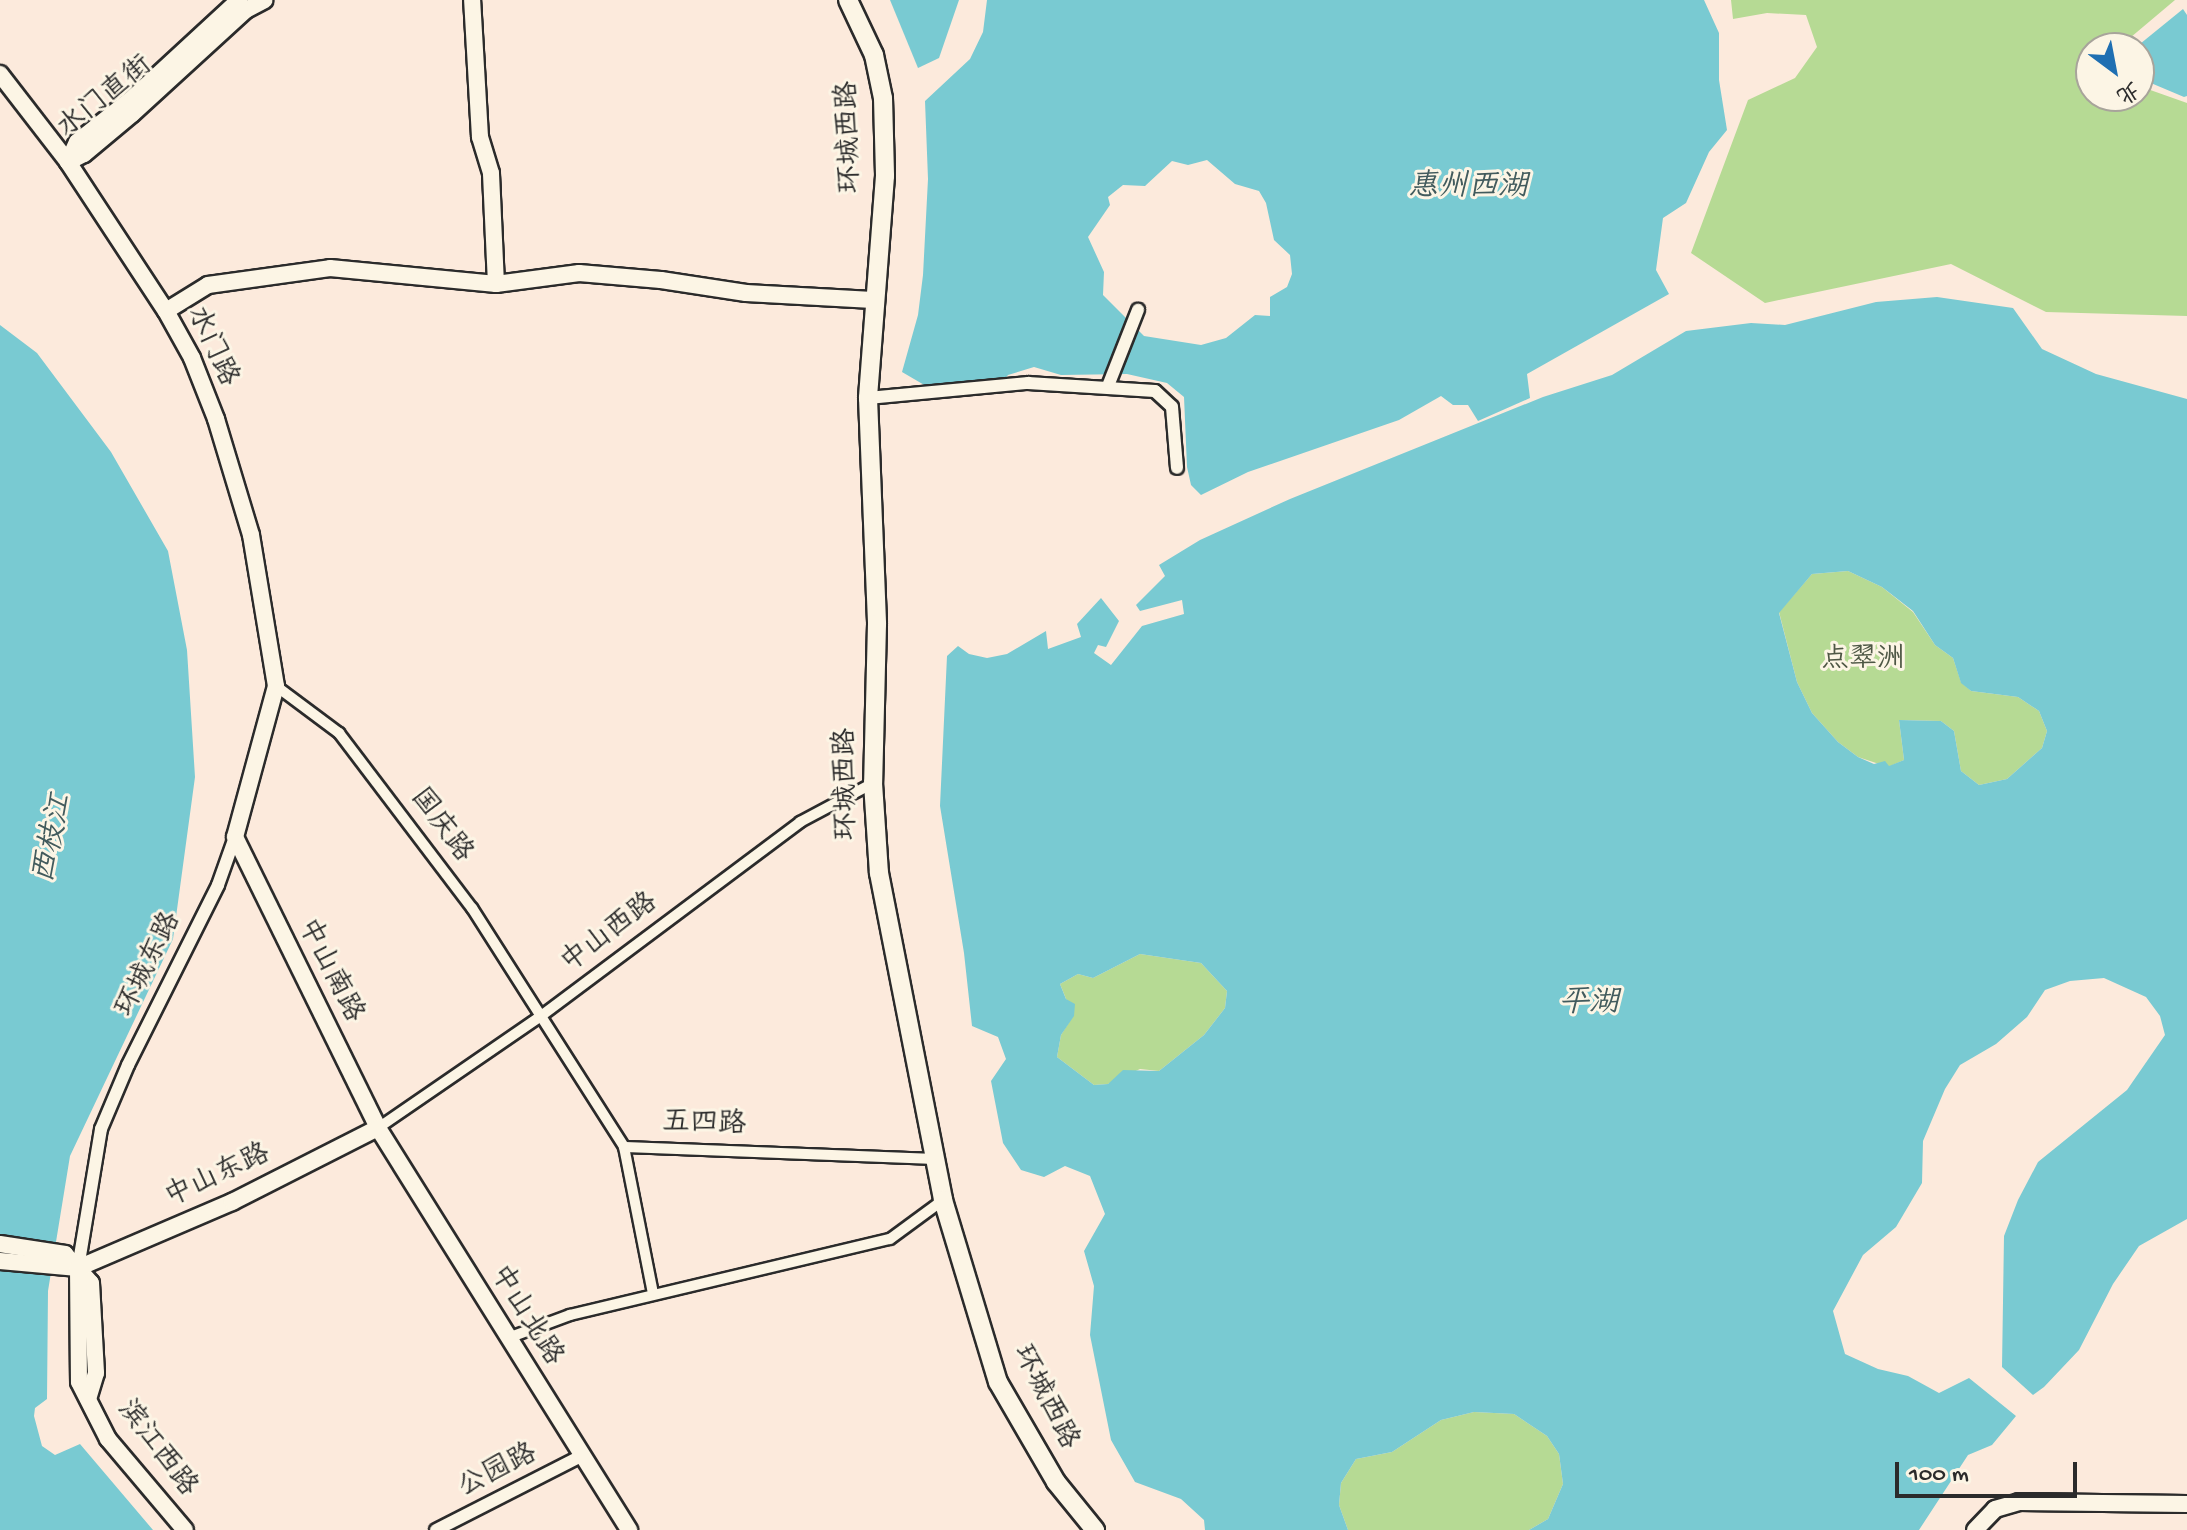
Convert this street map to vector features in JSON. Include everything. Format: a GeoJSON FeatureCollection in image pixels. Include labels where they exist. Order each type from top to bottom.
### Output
{"type":"FeatureCollection","features":[{"type":"Feature","properties":{"kind":"main road","name":"环城西路"},"geometry":{"type":"LineString","coordinates":[[848,0],[874,55],[883,98],[885,176],[873,300],[868,398],[877,624],[873,783],[879,873],[943,1200],[998,1382],[1056,1482],[1095,1530]]}},
{"type":"Feature","properties":{"kind":"street","name":"水门直街"},"geometry":{"type":"LineString","coordinates":[[68,162],[77,142],[242,5],[265,0]]}},
{"type":"Feature","properties":{"kind":"street"},"geometry":{"type":"LineString","coordinates":[[472,0],[480,137],[491,173],[496,284]]}},
{"type":"Feature","properties":{"kind":"street","name":"水门路"},"geometry":{"type":"LineString","coordinates":[[0,74],[68,162],[166,311],[192,358],[216,419],[251,535],[276,686]]}},
{"type":"Feature","properties":{"kind":"street"},"geometry":{"type":"LineString","coordinates":[[166,311],[208,285],[330,268],[496,284],[579,273],[661,280],[746,293],[873,300]]}},
{"type":"Feature","properties":{"kind":"street"},"geometry":{"type":"LineString","coordinates":[[1108,386],[1138,310]]}},
{"type":"Feature","properties":{"kind":"street"},"geometry":{"type":"LineString","coordinates":[[868,398],[1028,383],[1155,391],[1172,407],[1177,468]]}},
{"type":"Feature","properties":{"kind":"street","name":"环城东路"},"geometry":{"type":"LineString","coordinates":[[78,1268],[101,1129],[128,1065],[218,885],[235,837],[276,686]]}},
{"type":"Feature","properties":{"kind":"street","name":"国庆路"},"geometry":{"type":"LineString","coordinates":[[276,686],[339,733],[472,908],[541,1016]]}},
{"type":"Feature","properties":{"kind":"street","name":"中山西路"},"geometry":{"type":"LineString","coordinates":[[378,1128],[541,1016],[800,822],[873,783]]}},
{"type":"Feature","properties":{"kind":"street","name":"中山南路"},"geometry":{"type":"LineString","coordinates":[[235,837],[378,1128]]}},
{"type":"Feature","properties":{"kind":"street","name":"五四路"},"geometry":{"type":"LineString","coordinates":[[541,1016],[624,1147],[937,1159]]}},
{"type":"Feature","properties":{"kind":"street","name":"中山东路"},"geometry":{"type":"LineString","coordinates":[[78,1268],[232,1202],[378,1128]]}},
{"type":"Feature","properties":{"kind":"street","name":"中山北路"},"geometry":{"type":"LineString","coordinates":[[378,1128],[629,1530]]}},
{"type":"Feature","properties":{"kind":"street"},"geometry":{"type":"LineString","coordinates":[[624,1147],[653,1294]]}},
{"type":"Feature","properties":{"kind":"street"},"geometry":{"type":"LineString","coordinates":[[508,1338],[570,1315],[890,1239],[943,1200]]}},
{"type":"Feature","properties":{"kind":"street"},"geometry":{"type":"LineString","coordinates":[[0,1244],[78,1268]]}},
{"type":"Feature","properties":{"kind":"street"},"geometry":{"type":"LineString","coordinates":[[0,1261],[47,1256]]}},
{"type":"Feature","properties":{"kind":"street","name":"滨江西路"},"geometry":{"type":"LineString","coordinates":[[78,1268],[91,1283],[96,1373],[88,1399],[108,1439],[185,1530]]}},
{"type":"Feature","properties":{"kind":"street","name":"公园路"},"geometry":{"type":"LineString","coordinates":[[436,1530],[581,1456]]}},
{"type":"Feature","properties":{"kind":"street"},"geometry":{"type":"LineString","coordinates":[[1975,1530],[1995,1509],[2019,1502],[2187,1504]]}},
{"type":"Feature","properties":{"kind":"green space"},"geometry":{"type":"Polygon","coordinates":[[[1731,0],[2175,0],[2137,32],[2075,32],[2075,112],[2155,112],[2155,92],[2187,103],[2187,316],[2046,312],[1951,264],[1765,303],[1691,253],[1748,100],[1795,78],[1817,47],[1806,15],[1767,13],[1733,19],[1731,0]]]}},
{"type":"Feature","properties":{"kind":"green space","name":"点翠洲"},"geometry":{"type":"Polygon","coordinates":[[[1848,571],[1882,587],[1913,612],[1935,645],[1953,658],[1961,682],[1971,691],[2018,697],[2039,711],[2047,731],[2042,748],[2007,779],[1979,785],[1961,771],[1954,731],[1941,721],[1899,720],[1904,760],[1888,767],[1858,757],[1838,742],[1812,713],[1797,682],[1779,612],[1812,574],[1848,571]]]}},
{"type":"Feature","properties":{"kind":"green space"},"geometry":{"type":"Polygon","coordinates":[[[1140,954],[1201,963],[1227,991],[1225,1008],[1204,1035],[1159,1071],[1140,1069],[1108,1084],[1094,1085],[1057,1057],[1061,1035],[1073,1016],[1060,984],[1078,974],[1093,978],[1140,954]]]}},
{"type":"Feature","properties":{"kind":"green space"},"geometry":{"type":"Polygon","coordinates":[[[1474,1412],[1514,1414],[1547,1436],[1559,1454],[1563,1484],[1548,1519],[1529,1530],[1348,1530],[1339,1505],[1341,1483],[1356,1459],[1392,1452],[1441,1420],[1474,1412]]]}},
{"type":"Feature","properties":{"kind":"water"},"geometry":{"type":"Polygon","coordinates":[[[890,0],[959,0],[939,58],[918,68],[890,0]]]}},
{"type":"Feature","properties":{"kind":"water","name":"惠州西湖"},"geometry":{"type":"Polygon","coordinates":[[[987,0],[1704,0],[1719,33],[1719,80],[1727,130],[1709,152],[1686,203],[1663,218],[1656,270],[1669,294],[1527,374],[1530,398],[1478,421],[1468,405],[1453,405],[1441,396],[1399,420],[1248,472],[1201,495],[1191,485],[1187,467],[1184,397],[1167,383],[1127,374],[1061,375],[1034,367],[1008,375],[1000,385],[926,386],[902,372],[918,315],[923,275],[928,179],[925,101],[970,59],[983,32],[987,0]],[[1207,160],[1188,165],[1172,161],[1145,186],[1123,185],[1108,197],[1110,205],[1088,237],[1104,272],[1103,295],[1144,336],[1201,345],[1226,338],[1255,315],[1270,316],[1270,297],[1287,287],[1292,274],[1290,255],[1274,240],[1266,203],[1259,191],[1235,184],[1207,160]]]}},
{"type":"Feature","properties":{"kind":"water"},"geometry":{"type":"Polygon","coordinates":[[[2183,9],[2187,15],[2187,96],[2155,85],[2155,32],[2183,9]]]}},
{"type":"Feature","properties":{"kind":"water","name":"平湖"},"geometry":{"type":"Polygon","coordinates":[[[1937,297],[2013,308],[2042,349],[2096,374],[2187,399],[2187,1219],[2139,1246],[2113,1284],[2079,1350],[2044,1387],[2033,1395],[2002,1367],[2004,1236],[2018,1200],[2038,1162],[2127,1090],[2165,1035],[2160,1016],[2146,997],[2104,978],[2070,981],[2045,990],[2027,1017],[1996,1044],[1960,1065],[1945,1089],[1923,1141],[1922,1183],[1896,1227],[1863,1255],[1833,1311],[1845,1354],[1878,1369],[1908,1376],[1939,1393],[1969,1378],[2016,1416],[1992,1445],[1968,1455],[1919,1530],[1529,1530],[1548,1519],[1563,1484],[1559,1454],[1547,1436],[1514,1414],[1474,1412],[1441,1420],[1392,1452],[1356,1459],[1341,1483],[1339,1505],[1348,1530],[1205,1530],[1204,1520],[1181,1499],[1135,1482],[1111,1440],[1090,1335],[1094,1286],[1084,1251],[1105,1214],[1090,1176],[1065,1166],[1044,1177],[1021,1170],[1003,1143],[991,1081],[1006,1059],[998,1037],[972,1026],[964,953],[940,806],[947,656],[958,646],[969,654],[987,658],[1007,654],[1046,631],[1048,649],[1081,637],[1077,624],[1101,598],[1119,621],[1106,647],[1098,645],[1094,653],[1111,665],[1142,626],[1184,614],[1182,600],[1140,611],[1136,605],[1165,576],[1159,565],[1200,540],[1290,499],[1543,397],[1612,375],[1686,331],[1751,323],[1785,325],[1876,302],[1937,297]],[[1848,571],[1812,574],[1779,613],[1797,682],[1812,713],[1838,742],[1858,757],[1874,764],[1885,761],[1889,766],[1904,760],[1899,720],[1941,721],[1954,731],[1961,771],[1979,785],[2007,779],[2042,748],[2047,731],[2039,711],[2018,697],[1971,691],[1961,683],[1953,658],[1935,645],[1913,611],[1882,587],[1848,571]],[[1140,954],[1093,978],[1078,974],[1060,984],[1066,999],[1075,1004],[1074,1016],[1061,1035],[1057,1057],[1094,1085],[1108,1084],[1123,1070],[1159,1071],[1204,1035],[1225,1008],[1227,991],[1201,963],[1140,954]]]}},
{"type":"Feature","properties":{"kind":"water","name":"西枝江"},"geometry":{"type":"Polygon","coordinates":[[[0,325],[37,353],[111,452],[168,551],[187,650],[195,777],[173,939],[70,1156],[48,1291],[47,1399],[35,1408],[34,1416],[42,1446],[55,1455],[80,1444],[153,1530],[0,1530],[0,325]]]}}]}
